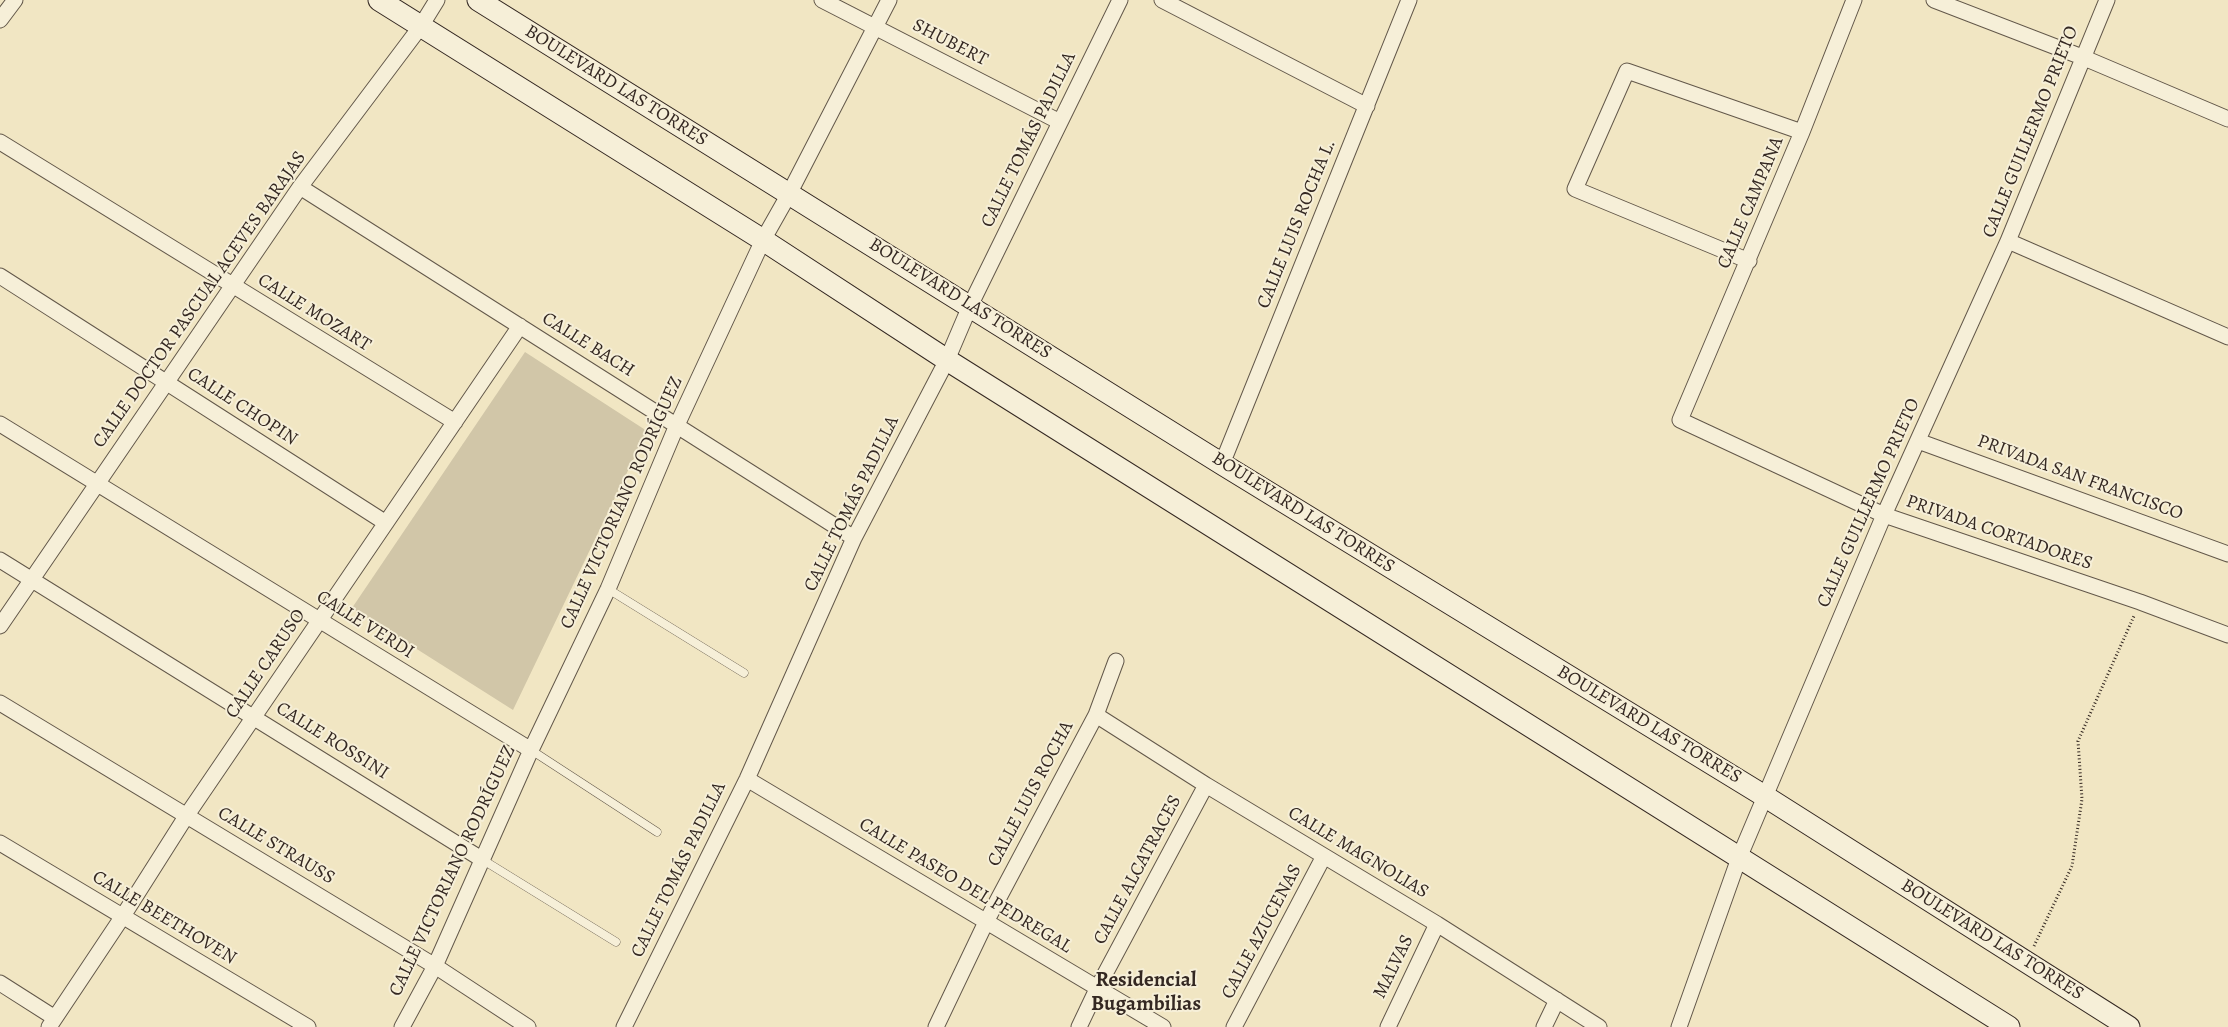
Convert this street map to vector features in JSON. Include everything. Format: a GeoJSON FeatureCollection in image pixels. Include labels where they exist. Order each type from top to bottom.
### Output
{"type":"FeatureCollection","features":[{"type":"Feature","properties":{"kind":"street"},"geometry":{"type":"LineString","coordinates":[[0,20],[15,0]]}},
{"type":"Feature","properties":{"kind":"street"},"geometry":{"type":"LineString","coordinates":[[379,0],[763,240],[947,360],[2009,1027]]}},
{"type":"Feature","properties":{"kind":"street","name":"CALLE DOCTOR PASCUAL ACEVES BARAJAS"},"geometry":{"type":"LineString","coordinates":[[0,626],[300,188],[421,26],[437,0]]}},
{"type":"Feature","properties":{"kind":"street","name":"BOULEVARD LAS TORRES"},"geometry":{"type":"LineString","coordinates":[[478,0],[1222,464],[1766,797],[2129,1027]]}},
{"type":"Feature","properties":{"kind":"street","name":"SHUBERT"},"geometry":{"type":"LineString","coordinates":[[822,0],[1060,122]]}},
{"type":"Feature","properties":{"kind":"street","name":"CALLE VICTORIANO RODRÍGUEZ"},"geometry":{"type":"LineString","coordinates":[[402,1027],[435,966],[531,750],[608,589],[677,425],[763,240],[790,194],[889,0]]}},
{"type":"Feature","properties":{"kind":"street","name":"CALLE TOMÁS PADILLA"},"geometry":{"type":"LineString","coordinates":[[624,1027],[746,779],[854,538],[947,360],[970,306],[1120,0]]}},
{"type":"Feature","properties":{"kind":"street"},"geometry":{"type":"LineString","coordinates":[[1162,0],[1367,106]]}},
{"type":"Feature","properties":{"kind":"street","name":"CALLE LUIS ROCHA L."},"geometry":{"type":"LineString","coordinates":[[1222,464],[1410,0]]}},
{"type":"Feature","properties":{"kind":"street","name":"CALLE CAMPANA"},"geometry":{"type":"LineString","coordinates":[[1680,420],[1749,261],[1854,0]]}},
{"type":"Feature","properties":{"kind":"street"},"geometry":{"type":"LineString","coordinates":[[1934,0],[2082,57],[2228,119]]}},
{"type":"Feature","properties":{"kind":"street","name":"CALLE GUILLERMO PRIETO"},"geometry":{"type":"LineString","coordinates":[[1679,1027],[1739,858],[1884,515],[2008,242],[2082,57],[2107,0]]}},
{"type":"Feature","properties":{"kind":"street"},"geometry":{"type":"LineString","coordinates":[[1749,261],[1576,189],[1627,71],[1802,132]]}},
{"type":"Feature","properties":{"kind":"street","name":"CALLE MOZART"},"geometry":{"type":"LineString","coordinates":[[0,142],[454,422]]}},
{"type":"Feature","properties":{"kind":"street","name":"CALLE BACH"},"geometry":{"type":"LineString","coordinates":[[300,188],[854,538]]}},
{"type":"Feature","properties":{"kind":"street"},"geometry":{"type":"LineString","coordinates":[[2008,242],[2228,337]]}},
{"type":"Feature","properties":{"kind":"street","name":"CALLE CHOPIN"},"geometry":{"type":"LineString","coordinates":[[0,276],[386,523]]}},
{"type":"Feature","properties":{"kind":"street","name":"CALLE CARUSO"},"geometry":{"type":"LineString","coordinates":[[52,1023],[123,916],[186,815],[520,326]]}},
{"type":"Feature","properties":{"kind":"street","name":"PRIVADA CORTADORES"},"geometry":{"type":"LineString","coordinates":[[1680,420],[1884,515],[2140,602],[2228,635]]}},
{"type":"Feature","properties":{"kind":"street","name":"CALLE VERDI"},"geometry":{"type":"LineString","coordinates":[[0,424],[531,750]]}},
{"type":"Feature","properties":{"kind":"street","name":"PRIVADA SAN FRANCISCO"},"geometry":{"type":"LineString","coordinates":[[1918,441],[2228,554]]}},
{"type":"Feature","properties":{"kind":"street","name":"CALLE ROSSINI"},"geometry":{"type":"LineString","coordinates":[[0,560],[483,860]]}},
{"type":"Feature","properties":{"kind":"street","name":"CALLE LUIS ROCHA"},"geometry":{"type":"LineString","coordinates":[[936,1027],[986,922],[1096,715],[1116,661]]}},
{"type":"Feature","properties":{"kind":"street","name":"CALLE STRAUSS"},"geometry":{"type":"LineString","coordinates":[[0,704],[435,966],[528,1027]]}},
{"type":"Feature","properties":{"kind":"street","name":"CALLE MAGNOLIAS"},"geometry":{"type":"LineString","coordinates":[[1096,715],[1206,785],[1437,924],[1599,1027]]}},
{"type":"Feature","properties":{"kind":"street","name":"CALLE PASEO DEL PEDREGAL"},"geometry":{"type":"LineString","coordinates":[[746,779],[1163,1027]]}},
{"type":"Feature","properties":{"kind":"street","name":"CALLE ALCATRACES"},"geometry":{"type":"LineString","coordinates":[[1079,1027],[1098,987],[1206,785]]}},
{"type":"Feature","properties":{"kind":"street","name":"CALLE BEETHOVEN"},"geometry":{"type":"LineString","coordinates":[[0,842],[308,1027]]}},
{"type":"Feature","properties":{"kind":"street","name":"CALLE AZUCENAS"},"geometry":{"type":"LineString","coordinates":[[1234,1027],[1324,856]]}},
{"type":"Feature","properties":{"kind":"street","name":"MALVAS"},"geometry":{"type":"LineString","coordinates":[[1388,1027],[1437,924]]}},
{"type":"Feature","properties":{"kind":"street"},"geometry":{"type":"LineString","coordinates":[[0,984],[52,1023]]}},
{"type":"Feature","properties":{"kind":"street"},"geometry":{"type":"LineString","coordinates":[[1544,1027],[1557,1000]]}},
{"type":"Feature","properties":{"kind":"lane"},"geometry":{"type":"LineString","coordinates":[[608,589],[744,673]]}},
{"type":"Feature","properties":{"kind":"lane","name":"CALLE VERDI"},"geometry":{"type":"LineString","coordinates":[[531,750],[657,832]]}},
{"type":"Feature","properties":{"kind":"lane","name":"CALLE ROSSINI"},"geometry":{"type":"LineString","coordinates":[[483,860],[616,942]]}},
{"type":"Feature","properties":{"kind":"path"},"geometry":{"type":"LineString","coordinates":[[2026,963],[2072,866],[2082,799],[2078,741],[2140,602]]}},
{"type":"Feature","properties":{"kind":"shaded area"},"geometry":{"type":"Polygon","coordinates":[[[525,352],[647,431],[513,710],[352,608],[525,352]]]}},
{"type":"Feature","properties":{"kind":"district","name":"Residencial Bugambilias"},"geometry":{"type":"Point","coordinates":[1146,993]}}]}
